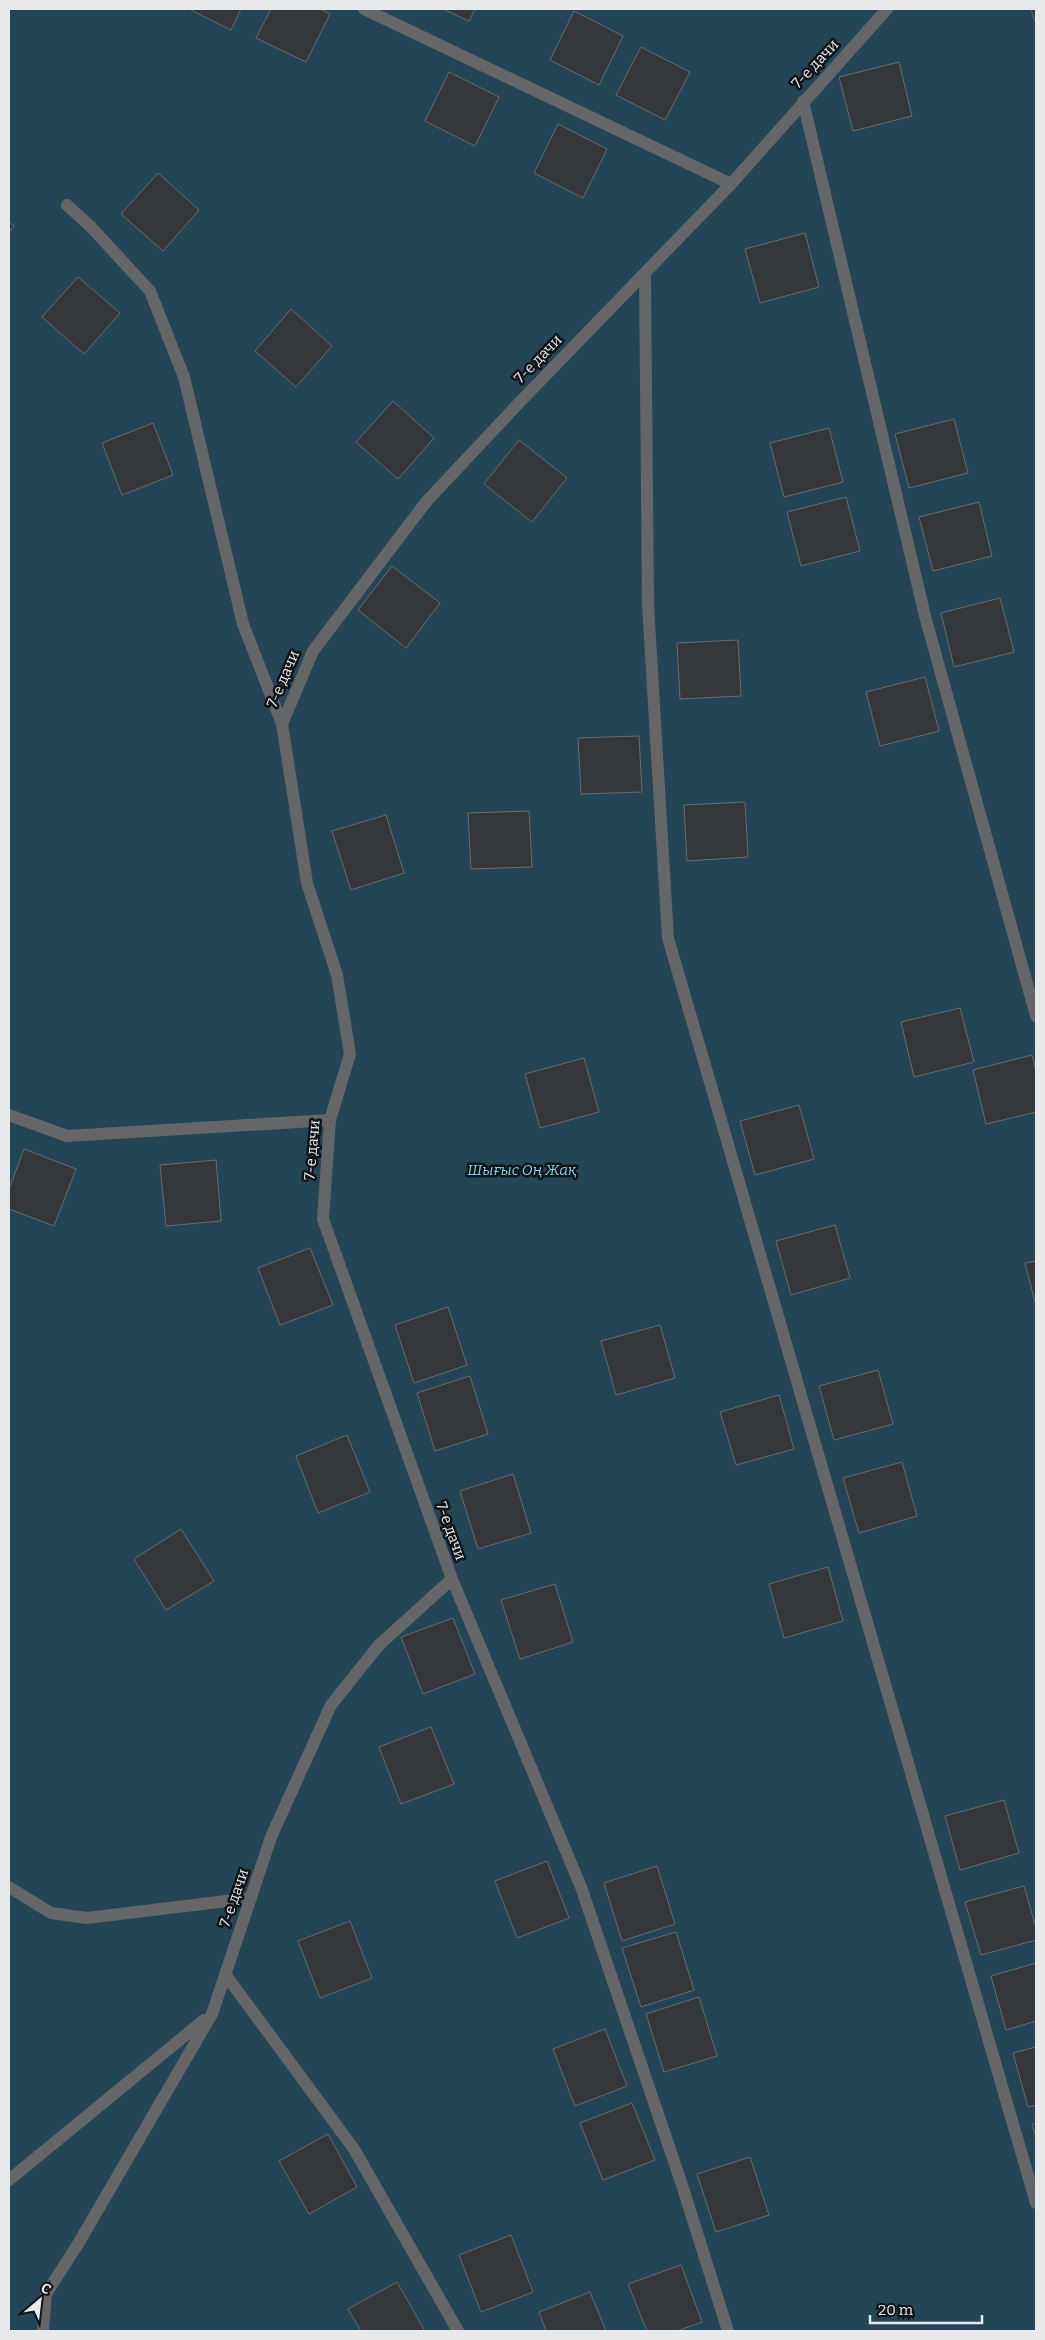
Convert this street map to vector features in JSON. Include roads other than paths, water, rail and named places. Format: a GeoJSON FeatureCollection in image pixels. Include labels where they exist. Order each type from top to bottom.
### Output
{"type":"FeatureCollection","features":[{"type":"Feature","properties":{"kind":"lane"},"geometry":{"type":"LineString","coordinates":[[364,9],[731,184]]}},
{"type":"Feature","properties":{"kind":"lane","name":"7-е дачи"},"geometry":{"type":"LineString","coordinates":[[43,2331],[46,2294],[78,2244],[212,2014],[272,1837],[331,1705],[379,1646],[452,1578],[323,1219],[330,1120],[350,1054],[337,975],[307,883],[282,724],[313,650],[426,502],[731,184],[887,9]]}},
{"type":"Feature","properties":{"kind":"lane"},"geometry":{"type":"LineString","coordinates":[[803,101],[925,616],[1036,1016]]}},
{"type":"Feature","properties":{"kind":"lane"},"geometry":{"type":"LineString","coordinates":[[67,205],[91,227],[150,291],[184,377],[243,624],[282,724]]}},
{"type":"Feature","properties":{"kind":"lane"},"geometry":{"type":"LineString","coordinates":[[645,273],[648,604],[668,938],[1036,2203]]}},
{"type":"Feature","properties":{"kind":"lane"},"geometry":{"type":"LineString","coordinates":[[9,1115],[67,1136],[330,1120]]}},
{"type":"Feature","properties":{"kind":"lane"},"geometry":{"type":"LineString","coordinates":[[452,1578],[581,1887],[682,2185],[728,2331]]}},
{"type":"Feature","properties":{"kind":"lane"},"geometry":{"type":"LineString","coordinates":[[9,1887],[51,1913],[87,1918],[251,1898]]}},
{"type":"Feature","properties":{"kind":"lane"},"geometry":{"type":"LineString","coordinates":[[225,1974],[354,2149],[458,2331]]}},
{"type":"Feature","properties":{"kind":"lane"},"geometry":{"type":"LineString","coordinates":[[9,2180],[212,2014]]}},
{"type":"Feature","properties":{"kind":"park label","name":"Шығыс Оң Жақ"},"geometry":{"type":"Point","coordinates":[522,1170]}}]}
